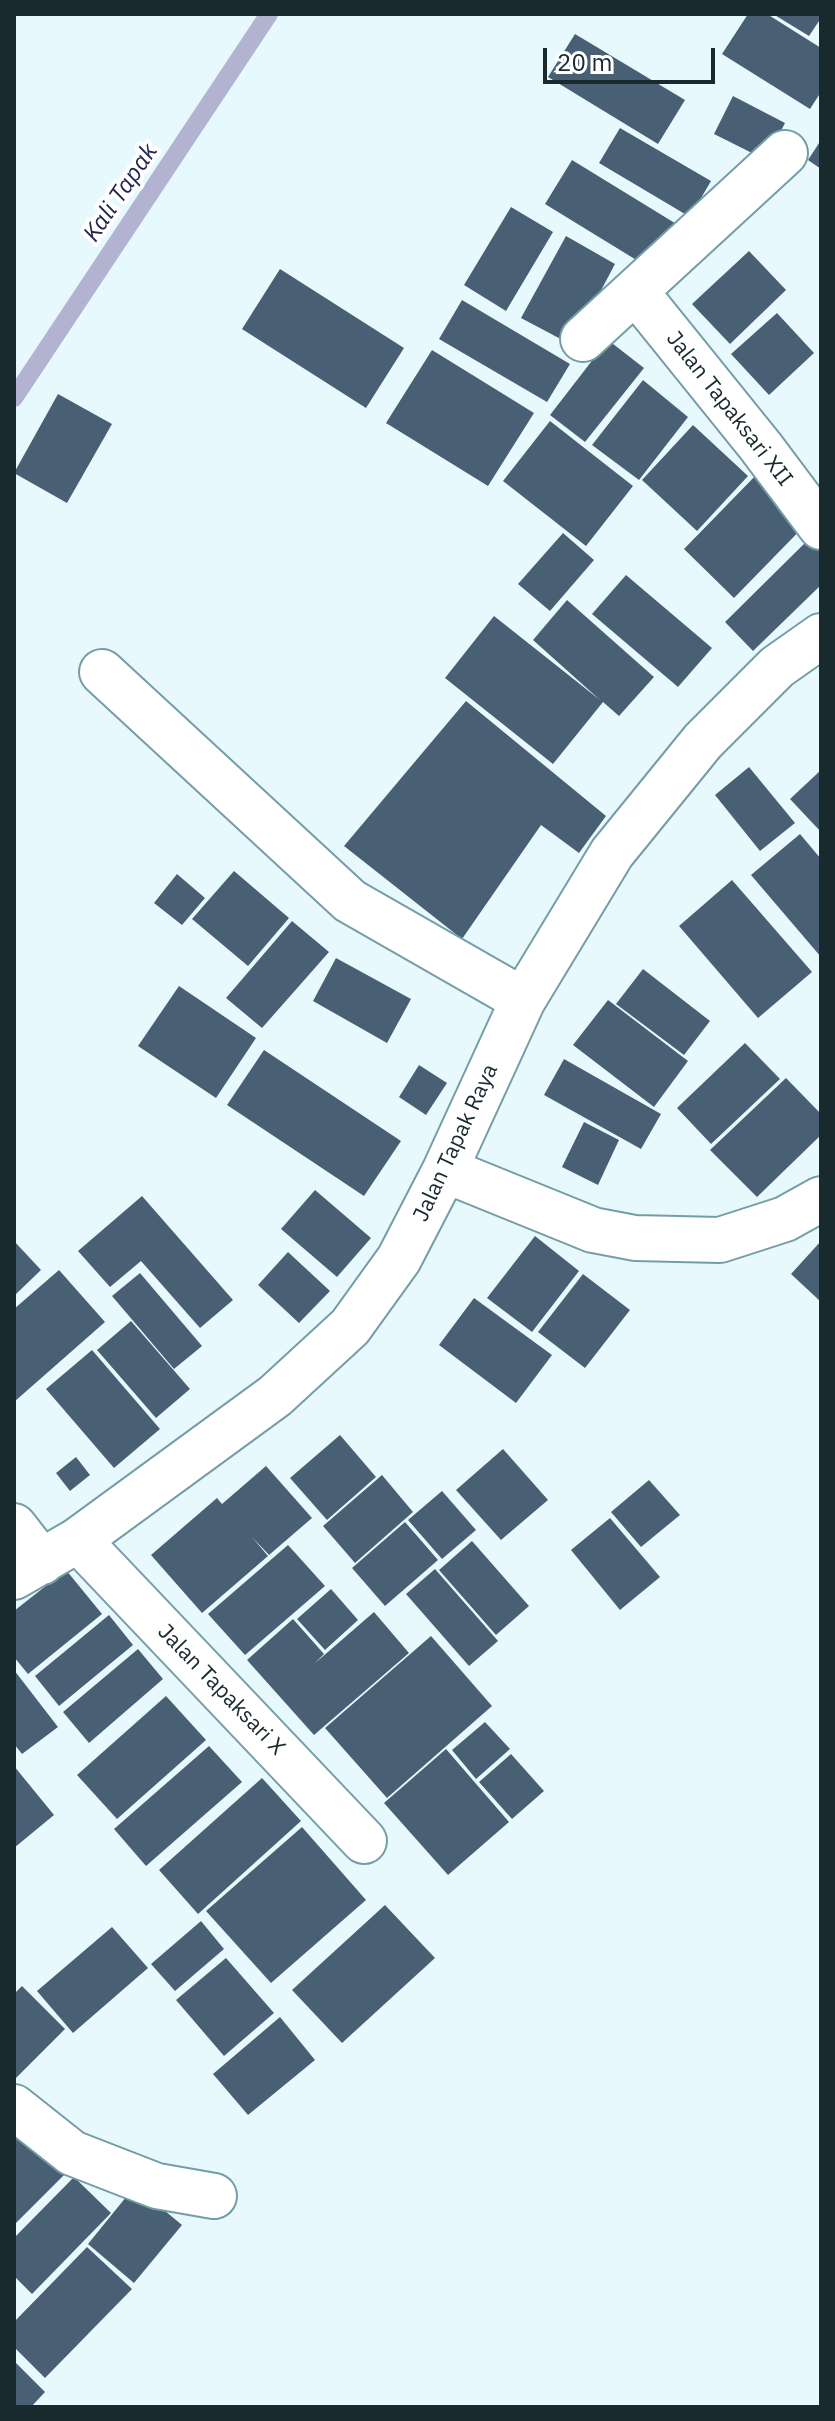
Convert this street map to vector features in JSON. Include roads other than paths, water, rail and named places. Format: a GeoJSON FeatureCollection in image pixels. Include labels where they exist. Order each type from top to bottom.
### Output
{"type":"FeatureCollection","features":[{"type":"Feature","properties":{"kind":"street"},"geometry":{"type":"LineString","coordinates":[[583,339],[785,153]]}},
{"type":"Feature","properties":{"kind":"street","name":"Jalan Tapaksari XII"},"geometry":{"type":"LineString","coordinates":[[636,292],[821,527]]}},
{"type":"Feature","properties":{"kind":"street","name":"Jalan Tapak Raya"},"geometry":{"type":"LineString","coordinates":[[45,1559],[275,1396],[350,1327],[399,1259],[445,1170],[523,1000],[612,853],[694,752],[777,667],[821,636]]}},
{"type":"Feature","properties":{"kind":"street"},"geometry":{"type":"LineString","coordinates":[[102,672],[350,901],[523,1000]]}},
{"type":"Feature","properties":{"kind":"street"},"geometry":{"type":"LineString","coordinates":[[445,1170],[593,1230],[635,1238],[720,1240],[785,1219],[821,1199]]}},
{"type":"Feature","properties":{"kind":"street","name":"Jalan Tapaksari X"},"geometry":{"type":"LineString","coordinates":[[14,1526],[45,1559],[364,1841]]}},
{"type":"Feature","properties":{"kind":"street"},"geometry":{"type":"LineString","coordinates":[[16,2112],[72,2153],[157,2186],[214,2196]]}},
{"type":"Feature","properties":{"kind":"waterway","name":"Kali Tapak"},"geometry":{"type":"LineString","coordinates":[[14,398],[269,14]]}}]}
